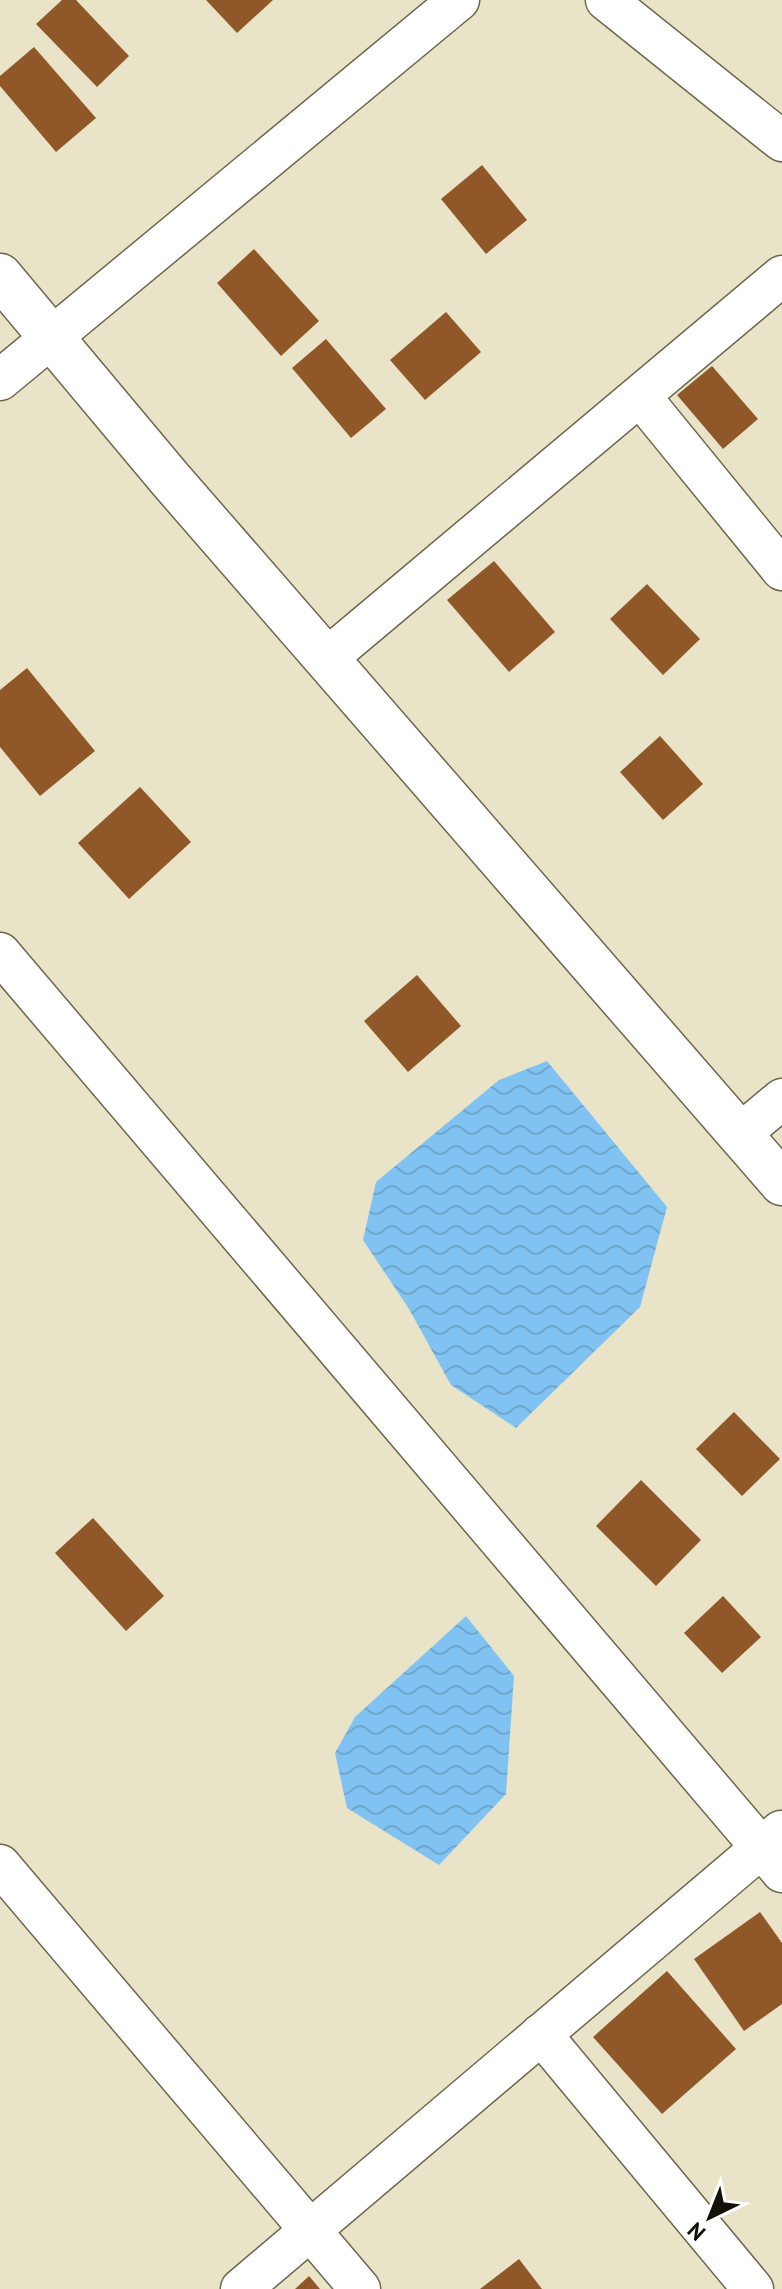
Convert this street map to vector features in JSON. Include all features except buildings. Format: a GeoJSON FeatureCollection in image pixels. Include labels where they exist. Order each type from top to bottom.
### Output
{"type":"FeatureCollection","features":[{"type":"Feature","properties":{"kind":"street"},"geometry":{"type":"LineString","coordinates":[[0,380],[459,0]]}},
{"type":"Feature","properties":{"kind":"street"},"geometry":{"type":"LineString","coordinates":[[606,0],[782,141]]}},
{"type":"Feature","properties":{"kind":"street"},"geometry":{"type":"LineString","coordinates":[[0,276],[326,659],[782,1183]]}},
{"type":"Feature","properties":{"kind":"street"},"geometry":{"type":"LineString","coordinates":[[326,659],[782,276]]}},
{"type":"Feature","properties":{"kind":"street"},"geometry":{"type":"LineString","coordinates":[[640,396],[782,570]]}},
{"type":"Feature","properties":{"kind":"street"},"geometry":{"type":"LineString","coordinates":[[0,953],[775,1850],[541,2034],[241,2289]]}},
{"type":"Feature","properties":{"kind":"street"},"geometry":{"type":"LineString","coordinates":[[740,1134],[782,1099]]}},
{"type":"Feature","properties":{"kind":"street"},"geometry":{"type":"LineString","coordinates":[[0,1865],[360,2289]]}},
{"type":"Feature","properties":{"kind":"street"},"geometry":{"type":"LineString","coordinates":[[541,2034],[753,2289]]}},
{"type":"Feature","properties":{"kind":"water"},"geometry":{"type":"Polygon","coordinates":[[[547,1061],[667,1207],[640,1307],[516,1428],[451,1385],[409,1309],[363,1240],[376,1182],[499,1080],[547,1061]]]}},
{"type":"Feature","properties":{"kind":"water"},"geometry":{"type":"Polygon","coordinates":[[[466,1616],[514,1676],[506,1794],[439,1865],[347,1808],[335,1753],[355,1717],[466,1616]]]}}]}
